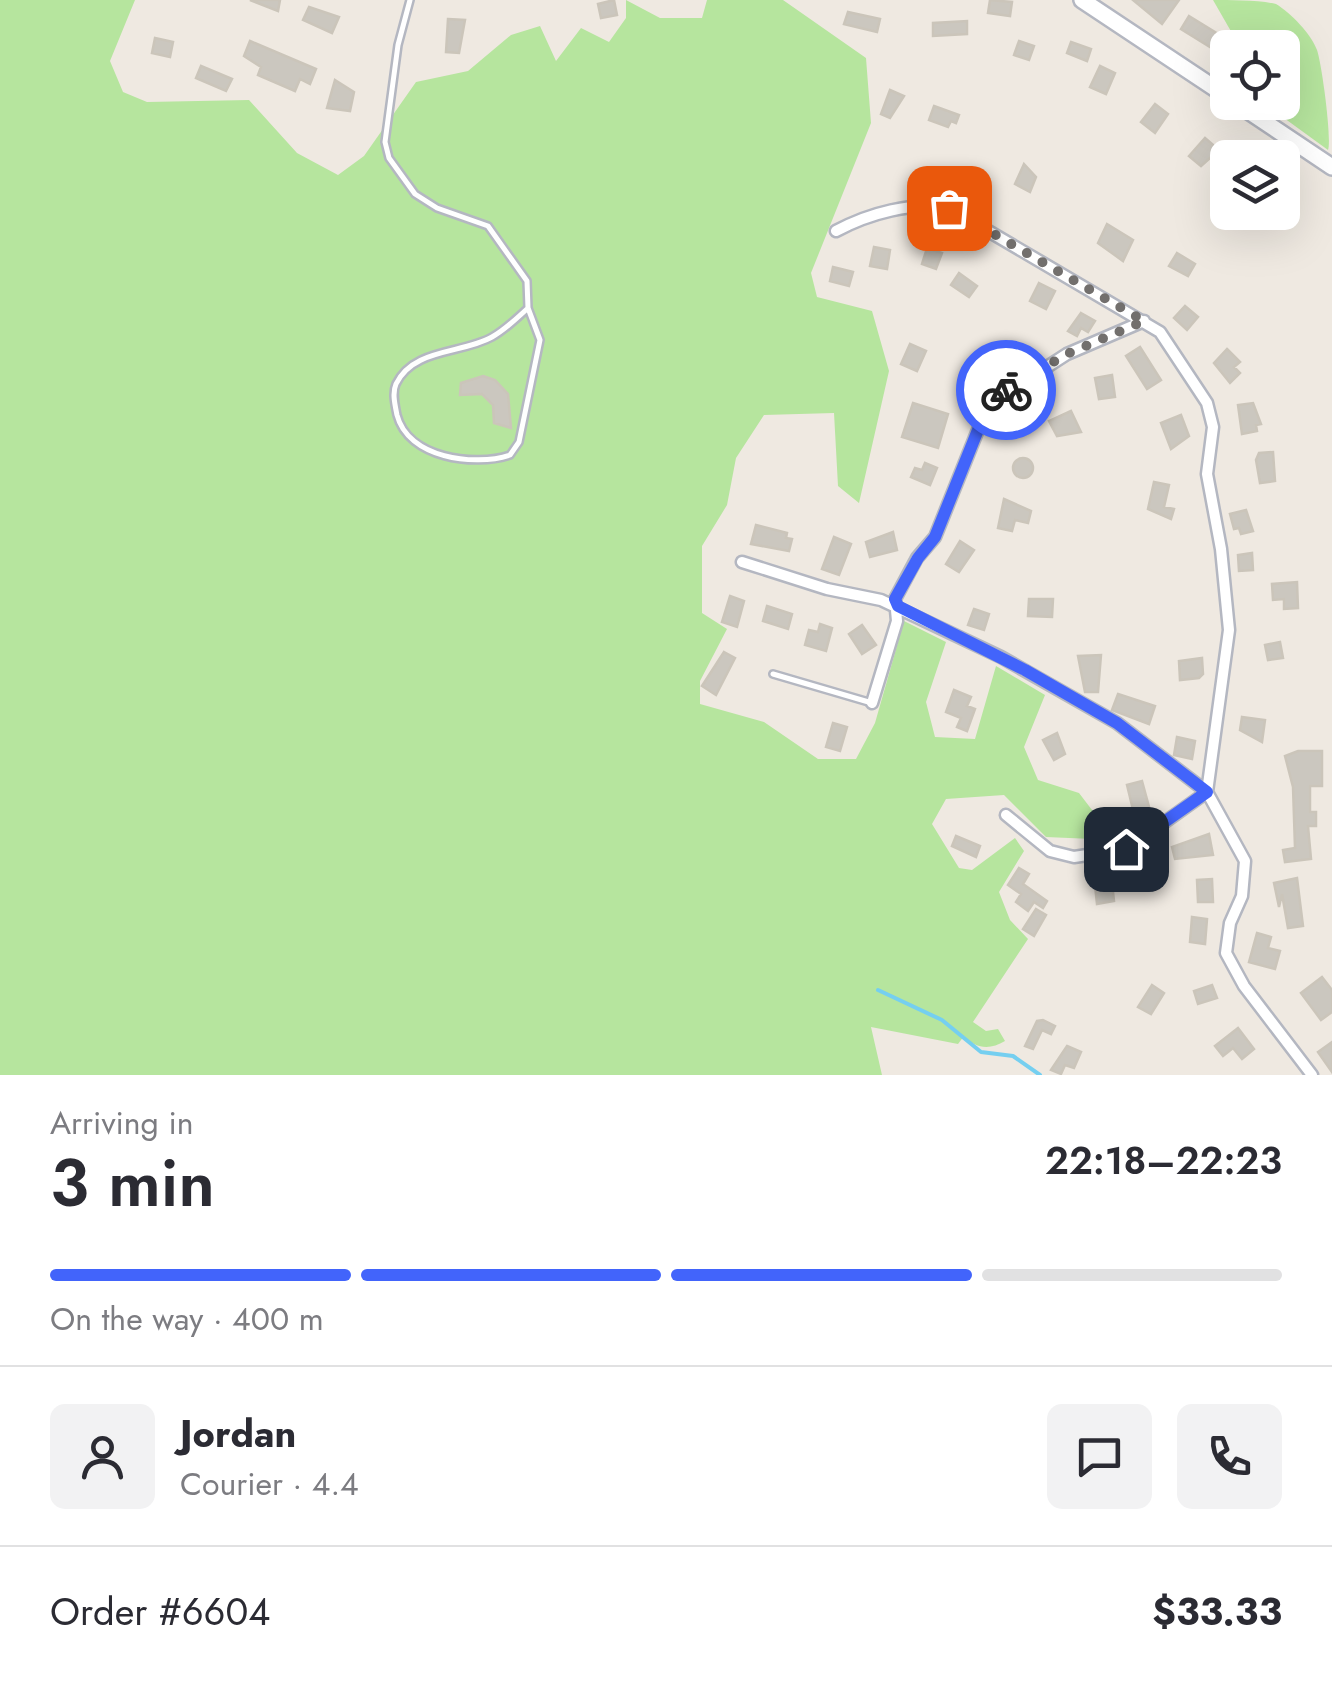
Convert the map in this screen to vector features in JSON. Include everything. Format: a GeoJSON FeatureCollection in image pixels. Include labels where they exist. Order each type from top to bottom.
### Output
{"type":"FeatureCollection","features":[{"type":"Feature","properties":{"kind":"main road"},"geometry":{"type":"LineString","coordinates":[[1082,0],[1210,86]]}},
{"type":"Feature","properties":{"kind":"main road"},"geometry":{"type":"LineString","coordinates":[[1262,120],[1332,167]]}},
{"type":"Feature","properties":{"kind":"street"},"geometry":{"type":"LineString","coordinates":[[836,231],[905,208],[925,204],[949,208],[1160,332],[1211,417],[1207,474],[1221,550],[1229,630],[1207,792],[1126,849],[1074,857],[1050,851],[1006,816]]}},
{"type":"Feature","properties":{"kind":"street"},"geometry":{"type":"LineString","coordinates":[[872,702],[897,622],[895,599],[935,537],[988,405],[1067,354],[1144,321]]}},
{"type":"Feature","properties":{"kind":"street"},"geometry":{"type":"LineString","coordinates":[[742,562],[898,606],[1025,670],[1117,723],[1207,792],[1246,861],[1242,896],[1226,941],[1230,964],[1312,1075]]}},
{"type":"Feature","properties":{"kind":"lane"},"geometry":{"type":"LineString","coordinates":[[410,0],[398,45],[385,142],[389,158],[415,194],[436,208],[488,226],[527,280],[528,308],[540,340],[519,442],[510,455],[471,461],[421,447],[400,424],[394,401],[396,384],[411,366],[430,356],[490,339],[528,308]]}},
{"type":"Feature","properties":{"kind":"lane"},"geometry":{"type":"LineString","coordinates":[[774,674],[872,702]]}},
{"type":"Feature","properties":{"kind":"green space"},"geometry":{"type":"Polygon","coordinates":[[[0,0],[135,0],[110,61],[123,92],[147,102],[249,100],[297,153],[338,175],[364,156],[416,82],[468,71],[511,35],[540,26],[556,61],[581,28],[609,42],[626,18],[626,0],[660,18],[702,18],[707,0],[783,0],[866,58],[871,123],[811,273],[817,297],[872,311],[889,371],[859,503],[838,486],[834,413],[764,415],[736,458],[727,505],[702,546],[702,613],[727,629],[700,681],[700,704],[764,722],[818,759],[856,759],[875,723],[904,621],[946,642],[926,702],[935,737],[975,739],[996,666],[1045,695],[1024,747],[1038,780],[1079,793],[1115,840],[1046,837],[1004,795],[946,799],[932,824],[959,868],[972,870],[1015,838],[1024,851],[999,892],[1010,920],[1028,939],[973,1022],[986,1031],[998,1029],[1005,1041],[983,1047],[964,1036],[958,1044],[871,1027],[882,1075],[0,1075],[0,0]]]}},
{"type":"Feature","properties":{"kind":"green space"},"geometry":{"type":"Polygon","coordinates":[[[1213,0],[1276,4],[1305,31],[1319,58],[1328,118],[1328,150],[1287,120],[1300,120],[1300,30],[1230,30],[1213,0]]]}},
{"type":"Feature","properties":{"kind":"building"},"geometry":{"type":"Polygon","coordinates":[[[250,0],[280,0],[278,11],[250,0]]]}},
{"type":"Feature","properties":{"kind":"building"},"geometry":{"type":"Polygon","coordinates":[[[614,0],[617,15],[601,18],[598,4],[614,0]]]}},
{"type":"Feature","properties":{"kind":"building"},"geometry":{"type":"Polygon","coordinates":[[[990,0],[1012,2],[1010,16],[988,13],[990,0]]]}},
{"type":"Feature","properties":{"kind":"building"},"geometry":{"type":"Polygon","coordinates":[[[1133,0],[1179,0],[1162,24],[1133,0]]]}},
{"type":"Feature","properties":{"kind":"building"},"geometry":{"type":"Polygon","coordinates":[[[309,7],[339,17],[332,33],[303,20],[309,7]]]}},
{"type":"Feature","properties":{"kind":"building"},"geometry":{"type":"Polygon","coordinates":[[[848,12],[880,19],[877,32],[844,24],[848,12]]]}},
{"type":"Feature","properties":{"kind":"building"},"geometry":{"type":"Polygon","coordinates":[[[1189,16],[1212,30],[1210,47],[1181,29],[1189,16]]]}},
{"type":"Feature","properties":{"kind":"building"},"geometry":{"type":"Polygon","coordinates":[[[448,19],[465,20],[459,53],[446,52],[448,19]]]}},
{"type":"Feature","properties":{"kind":"building"},"geometry":{"type":"Polygon","coordinates":[[[967,21],[967,34],[933,36],[933,23],[967,21]]]}},
{"type":"Feature","properties":{"kind":"building"},"geometry":{"type":"Polygon","coordinates":[[[155,38],[173,42],[170,57],[152,53],[155,38]]]}},
{"type":"Feature","properties":{"kind":"building"},"geometry":{"type":"Polygon","coordinates":[[[250,41],[316,69],[310,84],[300,79],[295,91],[258,75],[261,67],[244,56],[250,41]]]}},
{"type":"Feature","properties":{"kind":"building"},"geometry":{"type":"Polygon","coordinates":[[[1019,41],[1034,46],[1029,60],[1014,55],[1019,41]]]}},
{"type":"Feature","properties":{"kind":"building"},"geometry":{"type":"Polygon","coordinates":[[[1071,42],[1091,49],[1087,61],[1067,53],[1071,42]]]}},
{"type":"Feature","properties":{"kind":"building"},"geometry":{"type":"Polygon","coordinates":[[[201,66],[232,79],[226,91],[196,78],[201,66]]]}},
{"type":"Feature","properties":{"kind":"building"},"geometry":{"type":"Polygon","coordinates":[[[1100,66],[1115,73],[1106,94],[1090,87],[1100,66]]]}},
{"type":"Feature","properties":{"kind":"building"},"geometry":{"type":"Polygon","coordinates":[[[335,80],[354,92],[350,111],[327,108],[335,80]]]}},
{"type":"Feature","properties":{"kind":"building"},"geometry":{"type":"Polygon","coordinates":[[[890,90],[904,96],[890,118],[881,114],[890,90]]]}},
{"type":"Feature","properties":{"kind":"building"},"geometry":{"type":"Polygon","coordinates":[[[1155,104],[1168,114],[1155,133],[1141,122],[1155,104]]]}},
{"type":"Feature","properties":{"kind":"building"},"geometry":{"type":"Polygon","coordinates":[[[934,106],[959,115],[956,123],[951,121],[948,127],[929,120],[934,106]]]}},
{"type":"Feature","properties":{"kind":"building"},"geometry":{"type":"Polygon","coordinates":[[[1205,138],[1210,142],[1210,158],[1201,166],[1189,156],[1205,138]]]}},
{"type":"Feature","properties":{"kind":"building"},"geometry":{"type":"Polygon","coordinates":[[[1024,164],[1036,177],[1030,192],[1015,184],[1024,164]]]}},
{"type":"Feature","properties":{"kind":"building"},"geometry":{"type":"Polygon","coordinates":[[[976,183],[986,193],[976,203],[966,193],[976,183]]]}},
{"type":"Feature","properties":{"kind":"building"},"geometry":{"type":"Polygon","coordinates":[[[1107,224],[1133,240],[1123,261],[1098,243],[1107,224]]]}},
{"type":"Feature","properties":{"kind":"building"},"geometry":{"type":"Polygon","coordinates":[[[874,247],[890,250],[887,269],[870,266],[874,247]]]}},
{"type":"Feature","properties":{"kind":"building"},"geometry":{"type":"Polygon","coordinates":[[[927,248],[942,253],[936,269],[922,264],[927,248]]]}},
{"type":"Feature","properties":{"kind":"building"},"geometry":{"type":"Polygon","coordinates":[[[1177,253],[1195,264],[1188,276],[1169,266],[1177,253]]]}},
{"type":"Feature","properties":{"kind":"building"},"geometry":{"type":"Polygon","coordinates":[[[833,267],[853,272],[849,286],[830,281],[833,267]]]}},
{"type":"Feature","properties":{"kind":"building"},"geometry":{"type":"Polygon","coordinates":[[[959,273],[977,286],[969,297],[951,285],[959,273]]]}},
{"type":"Feature","properties":{"kind":"building"},"geometry":{"type":"Polygon","coordinates":[[[1039,283],[1055,291],[1046,309],[1030,301],[1039,283]]]}},
{"type":"Feature","properties":{"kind":"building"},"geometry":{"type":"Polygon","coordinates":[[[1185,306],[1198,317],[1187,330],[1174,318],[1185,306]]]}},
{"type":"Feature","properties":{"kind":"building"},"geometry":{"type":"Polygon","coordinates":[[[1081,313],[1095,321],[1088,332],[1081,328],[1077,336],[1068,331],[1081,313]]]}},
{"type":"Feature","properties":{"kind":"building"},"geometry":{"type":"Polygon","coordinates":[[[910,344],[926,351],[917,371],[901,364],[910,344]]]}},
{"type":"Feature","properties":{"kind":"building"},"geometry":{"type":"Polygon","coordinates":[[[985,347],[995,356],[982,371],[972,362],[985,347]]]}},
{"type":"Feature","properties":{"kind":"building"},"geometry":{"type":"Polygon","coordinates":[[[1140,347],[1161,380],[1147,389],[1126,356],[1140,347]]]}},
{"type":"Feature","properties":{"kind":"building"},"geometry":{"type":"Polygon","coordinates":[[[1227,349],[1240,362],[1234,367],[1240,373],[1230,383],[1214,363],[1227,349]]]}},
{"type":"Feature","properties":{"kind":"building"},"geometry":{"type":"Polygon","coordinates":[[[1112,375],[1115,397],[1099,399],[1095,378],[1112,375]]]}},
{"type":"Feature","properties":{"kind":"building"},"geometry":{"type":"Polygon","coordinates":[[[483,376],[495,380],[508,394],[511,428],[494,423],[493,405],[482,394],[460,395],[461,383],[483,376]]]}},
{"type":"Feature","properties":{"kind":"building"},"geometry":{"type":"Polygon","coordinates":[[[913,403],[948,414],[938,448],[902,437],[913,403]]]}},
{"type":"Feature","properties":{"kind":"building"},"geometry":{"type":"Polygon","coordinates":[[[1253,403],[1261,424],[1256,425],[1257,431],[1242,434],[1238,405],[1253,403]]]}},
{"type":"Feature","properties":{"kind":"building"},"geometry":{"type":"Polygon","coordinates":[[[1071,411],[1081,432],[1057,436],[1049,421],[1071,411]]]}},
{"type":"Feature","properties":{"kind":"building"},"geometry":{"type":"Polygon","coordinates":[[[1181,415],[1189,436],[1171,449],[1161,423],[1181,415]]]}},
{"type":"Feature","properties":{"kind":"building"},"geometry":{"type":"Polygon","coordinates":[[[1273,452],[1275,481],[1260,483],[1256,460],[1259,453],[1273,452]]]}},
{"type":"Feature","properties":{"kind":"building"},"geometry":{"type":"Polygon","coordinates":[[[1023,458],[1033,468],[1023,478],[1013,468],[1023,458]]]}},
{"type":"Feature","properties":{"kind":"building"},"geometry":{"type":"Polygon","coordinates":[[[925,463],[937,468],[930,485],[911,477],[915,468],[922,470],[925,463]]]}},
{"type":"Feature","properties":{"kind":"building"},"geometry":{"type":"Polygon","coordinates":[[[1154,482],[1169,485],[1164,507],[1174,509],[1171,519],[1148,509],[1154,482]]]}},
{"type":"Feature","properties":{"kind":"building"},"geometry":{"type":"Polygon","coordinates":[[[1004,499],[1031,511],[1028,523],[1015,520],[1012,531],[998,528],[1004,499]]]}},
{"type":"Feature","properties":{"kind":"building"},"geometry":{"type":"Polygon","coordinates":[[[1246,510],[1253,531],[1241,534],[1239,528],[1234,529],[1230,514],[1246,510]]]}},
{"type":"Feature","properties":{"kind":"building"},"geometry":{"type":"Polygon","coordinates":[[[756,525],[787,533],[786,538],[792,539],[789,551],[751,544],[756,525]]]}},
{"type":"Feature","properties":{"kind":"building"},"geometry":{"type":"Polygon","coordinates":[[[893,532],[897,550],[870,557],[866,542],[893,532]]]}},
{"type":"Feature","properties":{"kind":"building"},"geometry":{"type":"Polygon","coordinates":[[[834,537],[851,544],[839,575],[822,569],[834,537]]]}},
{"type":"Feature","properties":{"kind":"building"},"geometry":{"type":"Polygon","coordinates":[[[960,541],[974,550],[959,572],[946,564],[960,541]]]}},
{"type":"Feature","properties":{"kind":"building"},"geometry":{"type":"Polygon","coordinates":[[[1252,553],[1253,570],[1239,571],[1238,555],[1252,553]]]}},
{"type":"Feature","properties":{"kind":"building"},"geometry":{"type":"Polygon","coordinates":[[[1297,582],[1298,608],[1284,609],[1284,599],[1273,600],[1272,584],[1297,582]]]}},
{"type":"Feature","properties":{"kind":"building"},"geometry":{"type":"Polygon","coordinates":[[[730,596],[744,601],[737,627],[722,622],[730,596]]]}},
{"type":"Feature","properties":{"kind":"building"},"geometry":{"type":"Polygon","coordinates":[[[1029,599],[1053,599],[1052,617],[1028,616],[1029,599]]]}},
{"type":"Feature","properties":{"kind":"building"},"geometry":{"type":"Polygon","coordinates":[[[767,606],[792,614],[788,629],[763,621],[767,606]]]}},
{"type":"Feature","properties":{"kind":"building"},"geometry":{"type":"Polygon","coordinates":[[[974,609],[989,614],[984,630],[968,625],[974,609]]]}},
{"type":"Feature","properties":{"kind":"building"},"geometry":{"type":"Polygon","coordinates":[[[820,624],[832,628],[826,651],[805,645],[809,630],[818,632],[820,624]]]}},
{"type":"Feature","properties":{"kind":"building"},"geometry":{"type":"Polygon","coordinates":[[[862,625],[876,645],[862,654],[849,634],[862,625]]]}},
{"type":"Feature","properties":{"kind":"building"},"geometry":{"type":"Polygon","coordinates":[[[1280,642],[1283,658],[1268,660],[1265,645],[1280,642]]]}},
{"type":"Feature","properties":{"kind":"building"},"geometry":{"type":"Polygon","coordinates":[[[724,652],[735,658],[716,695],[702,686],[724,652]]]}},
{"type":"Feature","properties":{"kind":"building"},"geometry":{"type":"Polygon","coordinates":[[[1101,655],[1098,692],[1085,692],[1078,656],[1101,655]]]}},
{"type":"Feature","properties":{"kind":"building"},"geometry":{"type":"Polygon","coordinates":[[[1202,658],[1203,674],[1199,678],[1180,680],[1179,661],[1202,658]]]}},
{"type":"Feature","properties":{"kind":"building"},"geometry":{"type":"Polygon","coordinates":[[[954,690],[971,697],[967,706],[975,709],[967,731],[957,727],[961,718],[946,712],[954,690]]]}},
{"type":"Feature","properties":{"kind":"building"},"geometry":{"type":"Polygon","coordinates":[[[1118,694],[1155,706],[1149,724],[1112,710],[1118,694]]]}},
{"type":"Feature","properties":{"kind":"building"},"geometry":{"type":"Polygon","coordinates":[[[1242,717],[1265,720],[1262,742],[1240,730],[1242,717]]]}},
{"type":"Feature","properties":{"kind":"building"},"geometry":{"type":"Polygon","coordinates":[[[833,723],[847,727],[840,751],[826,747],[833,723]]]}},
{"type":"Feature","properties":{"kind":"building"},"geometry":{"type":"Polygon","coordinates":[[[1057,733],[1065,754],[1054,760],[1043,740],[1057,733]]]}},
{"type":"Feature","properties":{"kind":"building"},"geometry":{"type":"Polygon","coordinates":[[[1177,737],[1195,741],[1192,759],[1174,755],[1177,737]]]}},
{"type":"Feature","properties":{"kind":"building"},"geometry":{"type":"Polygon","coordinates":[[[1298,751],[1322,751],[1322,786],[1310,786],[1310,812],[1316,812],[1316,826],[1308,826],[1311,859],[1285,862],[1283,850],[1295,848],[1293,787],[1285,756],[1298,751]]]}},
{"type":"Feature","properties":{"kind":"building"},"geometry":{"type":"Polygon","coordinates":[[[1142,781],[1151,814],[1135,818],[1127,785],[1142,781]]]}},
{"type":"Feature","properties":{"kind":"building"},"geometry":{"type":"Polygon","coordinates":[[[1209,834],[1213,855],[1175,859],[1172,847],[1209,834]]]}},
{"type":"Feature","properties":{"kind":"building"},"geometry":{"type":"Polygon","coordinates":[[[956,836],[980,846],[976,857],[952,846],[956,836]]]}},
{"type":"Feature","properties":{"kind":"building"},"geometry":{"type":"Polygon","coordinates":[[[1019,868],[1029,874],[1023,884],[1047,901],[1043,908],[1034,902],[1028,911],[1016,902],[1021,894],[1008,885],[1019,868]]]}},
{"type":"Feature","properties":{"kind":"building"},"geometry":{"type":"Polygon","coordinates":[[[1297,878],[1303,926],[1288,928],[1282,894],[1279,907],[1274,883],[1297,878]]]}},
{"type":"Feature","properties":{"kind":"building"},"geometry":{"type":"Polygon","coordinates":[[[1212,879],[1213,902],[1198,902],[1197,880],[1212,879]]]}},
{"type":"Feature","properties":{"kind":"building"},"geometry":{"type":"Polygon","coordinates":[[[1112,883],[1114,901],[1097,904],[1095,885],[1112,883]]]}},
{"type":"Feature","properties":{"kind":"building"},"geometry":{"type":"Polygon","coordinates":[[[1036,909],[1046,915],[1034,936],[1023,929],[1036,909]]]}},
{"type":"Feature","properties":{"kind":"building"},"geometry":{"type":"Polygon","coordinates":[[[1192,917],[1207,919],[1205,944],[1190,942],[1192,917]]]}},
{"type":"Feature","properties":{"kind":"building"},"geometry":{"type":"Polygon","coordinates":[[[1257,933],[1271,937],[1268,948],[1280,951],[1275,969],[1249,962],[1257,933]]]}},
{"type":"Feature","properties":{"kind":"building"},"geometry":{"type":"Polygon","coordinates":[[[1322,977],[1332,990],[1332,1012],[1321,1020],[1301,993],[1322,977]]]}},
{"type":"Feature","properties":{"kind":"building"},"geometry":{"type":"Polygon","coordinates":[[[1152,985],[1164,993],[1151,1014],[1138,1007],[1152,985]]]}},
{"type":"Feature","properties":{"kind":"building"},"geometry":{"type":"Polygon","coordinates":[[[1212,985],[1217,998],[1198,1004],[1194,991],[1212,985]]]}},
{"type":"Feature","properties":{"kind":"building"},"geometry":{"type":"Polygon","coordinates":[[[1037,1021],[1055,1026],[1051,1034],[1042,1030],[1033,1049],[1025,1046],[1037,1021]]]}},
{"type":"Feature","properties":{"kind":"building"},"geometry":{"type":"Polygon","coordinates":[[[1238,1028],[1254,1049],[1242,1059],[1233,1048],[1223,1056],[1215,1046],[1238,1028]]]}},
{"type":"Feature","properties":{"kind":"building"},"geometry":{"type":"Polygon","coordinates":[[[1332,1042],[1332,1072],[1318,1052],[1332,1042]]]}},
{"type":"Feature","properties":{"kind":"building"},"geometry":{"type":"Polygon","coordinates":[[[1067,1046],[1081,1052],[1074,1068],[1065,1065],[1061,1074],[1051,1070],[1067,1046]]]}},
{"type":"Feature","properties":{"kind":"waterway"},"geometry":{"type":"LineString","coordinates":[[878,990],[942,1020],[981,1052],[1013,1056],[1040,1075]]}},
{"type":"Feature","properties":{"kind":"way so far"},"geometry":{"type":"LineString","coordinates":[[949,208],[1144,321],[1067,354],[1006,390]]}},
{"type":"Feature","properties":{"kind":"route"},"geometry":{"type":"LineString","coordinates":[[1006,390],[988,405],[935,537],[895,599],[898,606],[1001,657],[1117,723],[1207,792],[1126,849]]}}]}
